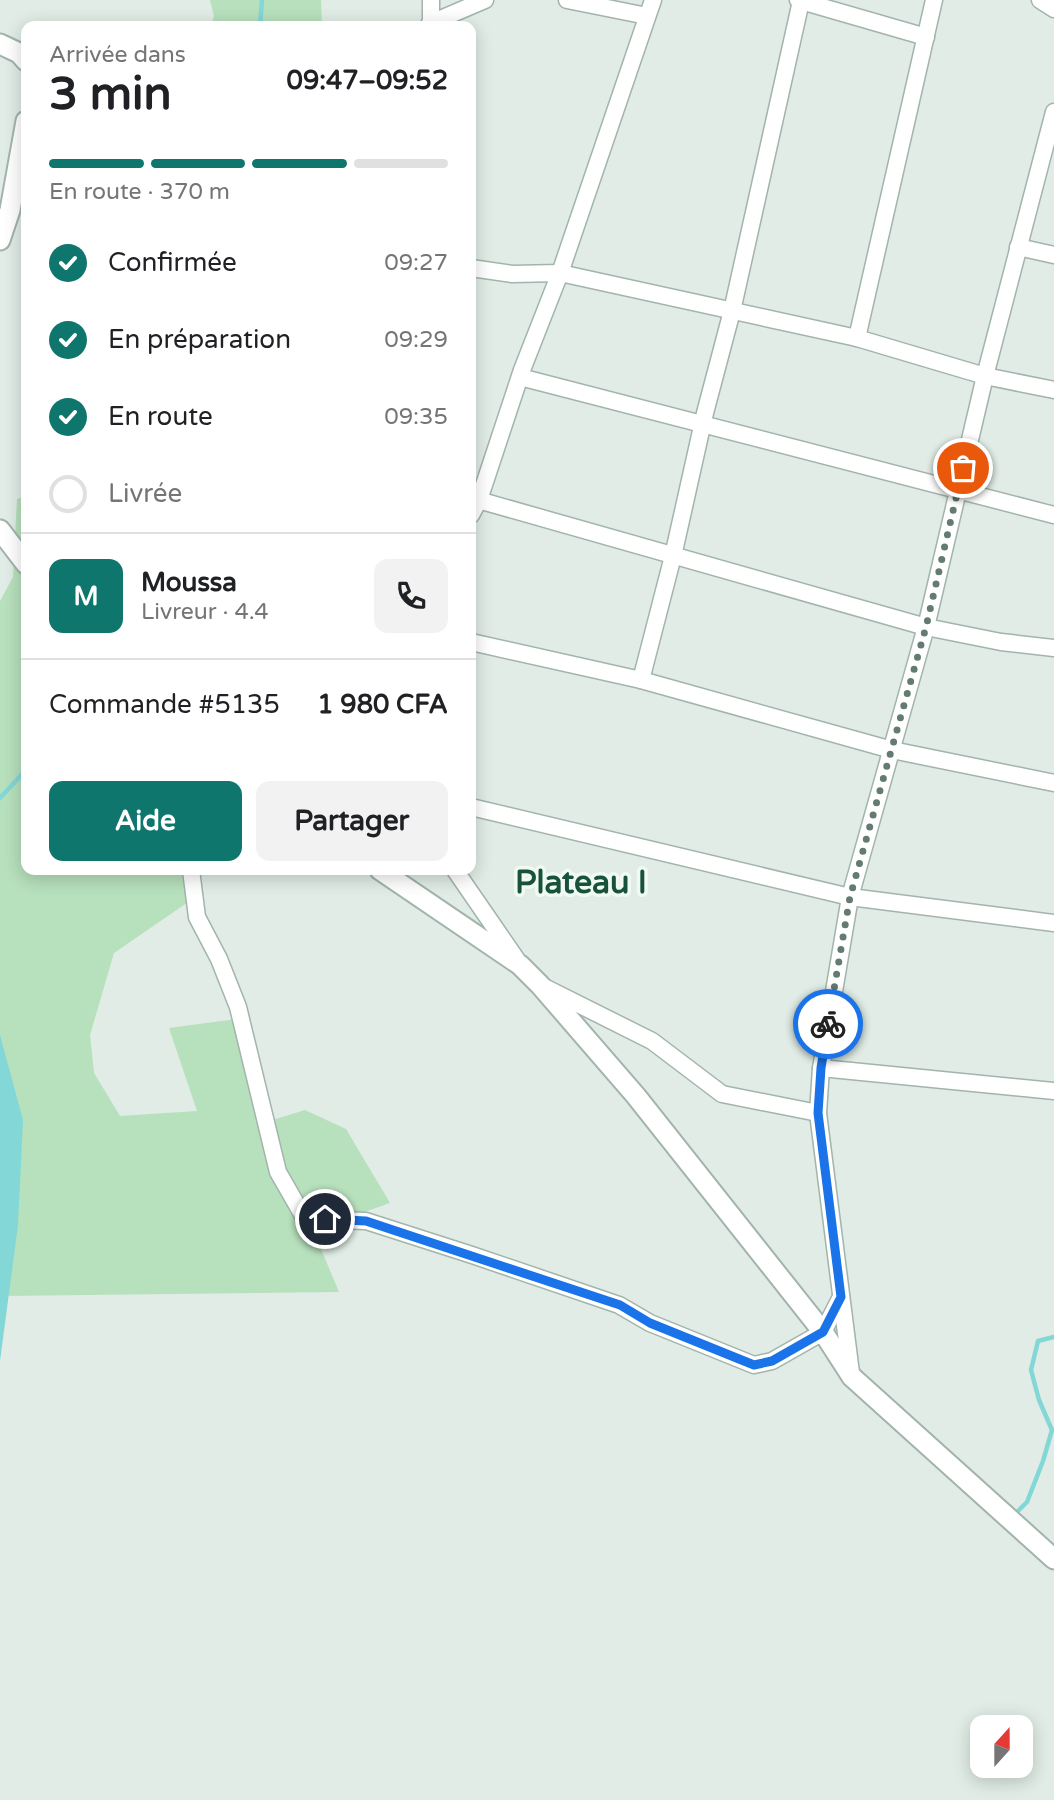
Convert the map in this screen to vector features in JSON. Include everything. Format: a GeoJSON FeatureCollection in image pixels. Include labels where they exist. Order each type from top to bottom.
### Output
{"type":"FeatureCollection","features":[{"type":"Feature","properties":{"kind":"street"},"geometry":{"type":"LineString","coordinates":[[430,21],[431,0]]}},
{"type":"Feature","properties":{"kind":"street"},"geometry":{"type":"LineString","coordinates":[[439,21],[485,0]]}},
{"type":"Feature","properties":{"kind":"street"},"geometry":{"type":"LineString","coordinates":[[476,496],[560,273],[650,8],[567,0]]}},
{"type":"Feature","properties":{"kind":"street"},"geometry":{"type":"LineString","coordinates":[[641,680],[732,311],[800,0],[926,37]]}},
{"type":"Feature","properties":{"kind":"street"},"geometry":{"type":"LineString","coordinates":[[857,338],[934,0]]}},
{"type":"Feature","properties":{"kind":"street"},"geometry":{"type":"LineString","coordinates":[[1040,0],[1054,9]]}},
{"type":"Feature","properties":{"kind":"street"},"geometry":{"type":"LineString","coordinates":[[0,44],[21,55]]}},
{"type":"Feature","properties":{"kind":"street"},"geometry":{"type":"LineString","coordinates":[[852,1377],[818,1113],[821,1068],[850,897],[926,627],[985,376],[1052,129],[1054,111]]}},
{"type":"Feature","properties":{"kind":"street"},"geometry":{"type":"LineString","coordinates":[[0,240],[10,210],[21,149]]}},
{"type":"Feature","properties":{"kind":"street"},"geometry":{"type":"LineString","coordinates":[[1018,247],[1054,255]]}},
{"type":"Feature","properties":{"kind":"street"},"geometry":{"type":"LineString","coordinates":[[476,269],[512,274],[560,273],[857,338],[985,376],[1054,390]]}},
{"type":"Feature","properties":{"kind":"street"},"geometry":{"type":"LineString","coordinates":[[520,377],[1054,515]]}},
{"type":"Feature","properties":{"kind":"street"},"geometry":{"type":"LineString","coordinates":[[476,499],[926,627],[1001,642],[1054,648]]}},
{"type":"Feature","properties":{"kind":"street"},"geometry":{"type":"LineString","coordinates":[[0,530],[21,557]]}},
{"type":"Feature","properties":{"kind":"street"},"geometry":{"type":"LineString","coordinates":[[476,643],[641,680],[892,750],[1054,783]]}},
{"type":"Feature","properties":{"kind":"street"},"geometry":{"type":"LineString","coordinates":[[476,808],[850,897],[1054,923]]}},
{"type":"Feature","properties":{"kind":"street"},"geometry":{"type":"LineString","coordinates":[[192,875],[197,917],[219,959],[238,1007],[278,1172],[305,1219],[366,1221],[472,1255],[620,1305],[650,1323],[754,1365],[772,1361],[823,1332],[841,1297]]}},
{"type":"Feature","properties":{"kind":"street"},"geometry":{"type":"LineString","coordinates":[[387,875],[520,965]]}},
{"type":"Feature","properties":{"kind":"street"},"geometry":{"type":"LineString","coordinates":[[458,875],[520,965],[636,1096],[823,1332],[852,1377],[1054,1559]]}},
{"type":"Feature","properties":{"kind":"street"},"geometry":{"type":"LineString","coordinates":[[540,985],[652,1041],[722,1094],[818,1113]]}},
{"type":"Feature","properties":{"kind":"street"},"geometry":{"type":"LineString","coordinates":[[821,1068],[1054,1091]]}},
{"type":"Feature","properties":{"kind":"green space"},"geometry":{"type":"Polygon","coordinates":[[[210,0],[321,0],[322,21],[212,21],[210,0]]]}},
{"type":"Feature","properties":{"kind":"green space"},"geometry":{"type":"Polygon","coordinates":[[[21,498],[21,875],[189,875],[194,898],[114,953],[90,1035],[94,1073],[120,1116],[197,1111],[169,1028],[244,1018],[266,1122],[305,1110],[346,1129],[390,1203],[313,1230],[339,1292],[0,1296],[0,601],[13,577],[17,499],[21,498]]]}},
{"type":"Feature","properties":{"kind":"water"},"geometry":{"type":"Polygon","coordinates":[[[0,1035],[23,1120],[18,1225],[0,1361],[0,1035]]]}},
{"type":"Feature","properties":{"kind":"waterway"},"geometry":{"type":"LineString","coordinates":[[260,21],[262,0]]}},
{"type":"Feature","properties":{"kind":"waterway"},"geometry":{"type":"LineString","coordinates":[[0,798],[21,775]]}},
{"type":"Feature","properties":{"kind":"waterway"},"geometry":{"type":"LineString","coordinates":[[1018,1511],[1027,1502],[1052,1430],[1039,1400],[1031,1370],[1038,1341],[1054,1337]]}},
{"type":"Feature","properties":{"kind":"way so far"},"geometry":{"type":"LineString","coordinates":[[828,1024],[850,897],[926,627],[963,468]]}},
{"type":"Feature","properties":{"kind":"district","name":"Plateau I"},"geometry":{"type":"Point","coordinates":[581,883]}},
{"type":"Feature","properties":{"kind":"route"},"geometry":{"type":"LineString","coordinates":[[325,1219],[366,1221],[620,1305],[650,1323],[754,1365],[772,1361],[823,1332],[841,1297],[818,1113],[828,1024]]}}]}
